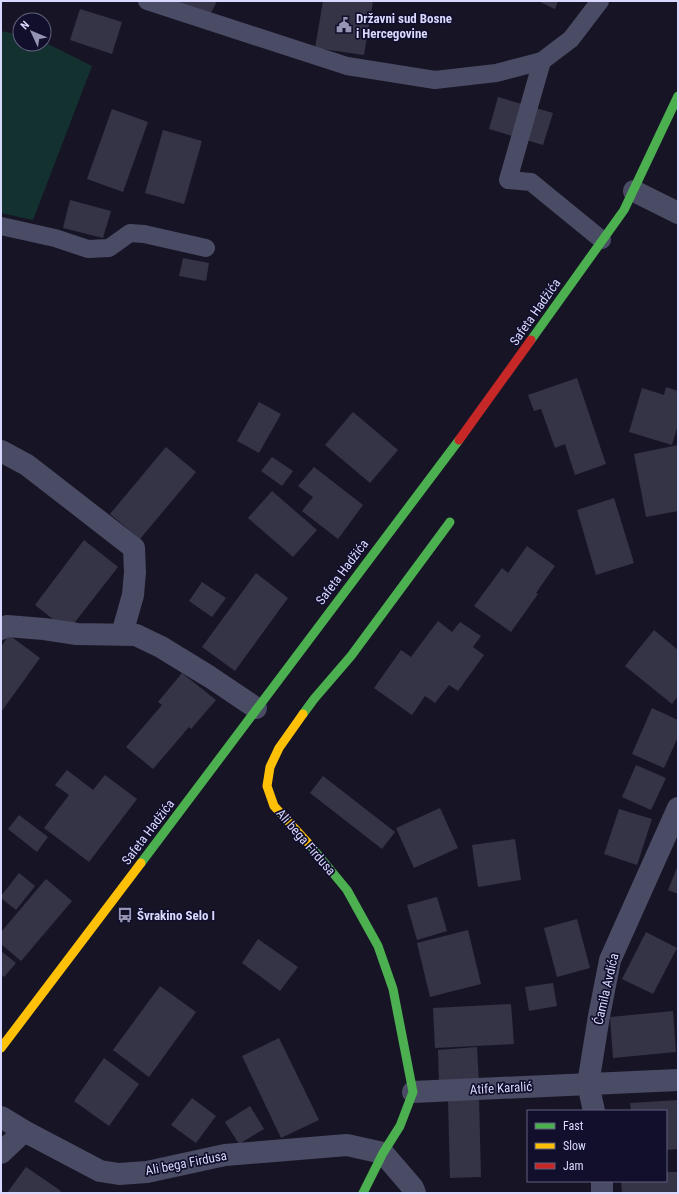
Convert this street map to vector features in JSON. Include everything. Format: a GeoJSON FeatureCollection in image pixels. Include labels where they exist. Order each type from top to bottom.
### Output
{"type":"FeatureCollection","features":[{"type":"Feature","properties":{"kind":"main road","name":"Safeta Hadžića"},"geometry":{"type":"LineString","coordinates":[[1,1048],[472,423],[624,210],[678,96]]}},
{"type":"Feature","properties":{"kind":"main road","name":"Ali bega Firdusa"},"geometry":{"type":"LineString","coordinates":[[413,1092],[392,989],[378,946],[347,890],[298,831],[274,806],[267,786],[270,766],[279,748],[314,699],[351,656],[450,522]]}},
{"type":"Feature","properties":{"kind":"main road"},"geometry":{"type":"LineString","coordinates":[[363,1193],[383,1153],[400,1126],[413,1092]]}},
{"type":"Feature","properties":{"kind":"street"},"geometry":{"type":"LineString","coordinates":[[634,191],[678,212]]}},
{"type":"Feature","properties":{"kind":"street"},"geometry":{"type":"LineString","coordinates":[[1,451],[27,465],[134,548],[135,572],[133,595],[122,634]]}},
{"type":"Feature","properties":{"kind":"street"},"geometry":{"type":"LineString","coordinates":[[1,629],[7,626],[44,629],[77,634],[122,634],[136,636],[161,647],[210,677],[256,708]]}},
{"type":"Feature","properties":{"kind":"street","name":"Ćamila Avdića"},"geometry":{"type":"LineString","coordinates":[[588,1084],[610,960],[677,814]]}},
{"type":"Feature","properties":{"kind":"street"},"geometry":{"type":"LineString","coordinates":[[594,1110],[588,1084],[678,1080]]}},
{"type":"Feature","properties":{"kind":"street","name":"Atife Karalić"},"geometry":{"type":"LineString","coordinates":[[413,1092],[588,1084]]}},
{"type":"Feature","properties":{"kind":"street","name":"Ali bega Firdusa"},"geometry":{"type":"LineString","coordinates":[[1,1117],[24,1131],[100,1171],[119,1174],[147,1172],[225,1155],[313,1147],[347,1145],[383,1153]]}},
{"type":"Feature","properties":{"kind":"street"},"geometry":{"type":"LineString","coordinates":[[1,1153],[24,1131]]}},
{"type":"Feature","properties":{"kind":"street"},"geometry":{"type":"LineString","coordinates":[[383,1153],[413,1188],[415,1193]]}},
{"type":"Feature","properties":{"kind":"street"},"geometry":{"type":"LineString","coordinates":[[602,1182],[602,1193]]}},
{"type":"Feature","properties":{"kind":"lane"},"geometry":{"type":"LineString","coordinates":[[147,1],[346,66],[435,80],[496,73],[542,61],[571,39],[600,1]]}},
{"type":"Feature","properties":{"kind":"lane"},"geometry":{"type":"LineString","coordinates":[[542,61],[508,180],[531,182],[602,240]]}},
{"type":"Feature","properties":{"kind":"lane"},"geometry":{"type":"LineString","coordinates":[[1,226],[56,238],[88,249],[109,248],[130,233],[144,234],[206,248]]}},
{"type":"Feature","properties":{"kind":"green space"},"geometry":{"type":"Polygon","coordinates":[[[1,31],[12,33],[12,52],[52,52],[52,46],[92,66],[33,220],[1,213],[1,31]]]}},
{"type":"Feature","properties":{"kind":"building"},"geometry":{"type":"Polygon","coordinates":[[[173,1],[217,1],[209,17],[173,1]]]}},
{"type":"Feature","properties":{"kind":"building","name":"Državni sud Bosne i Hercegovine"},"geometry":{"type":"Polygon","coordinates":[[[323,1],[373,1],[364,55],[315,48],[323,1]]]}},
{"type":"Feature","properties":{"kind":"building"},"geometry":{"type":"Polygon","coordinates":[[[538,1],[558,1],[555,9],[538,1]]]}},
{"type":"Feature","properties":{"kind":"building"},"geometry":{"type":"Polygon","coordinates":[[[80,9],[122,22],[112,54],[70,40],[80,9]]]}},
{"type":"Feature","properties":{"kind":"building"},"geometry":{"type":"Polygon","coordinates":[[[498,97],[553,113],[543,145],[489,129],[498,97]]]}},
{"type":"Feature","properties":{"kind":"building"},"geometry":{"type":"Polygon","coordinates":[[[112,109],[148,122],[123,192],[87,179],[112,109]]]}},
{"type":"Feature","properties":{"kind":"building"},"geometry":{"type":"Polygon","coordinates":[[[163,130],[202,141],[184,204],[145,193],[163,130]]]}},
{"type":"Feature","properties":{"kind":"building"},"geometry":{"type":"Polygon","coordinates":[[[70,200],[111,211],[103,238],[63,228],[70,200]]]}},
{"type":"Feature","properties":{"kind":"building"},"geometry":{"type":"Polygon","coordinates":[[[183,258],[209,263],[206,281],[179,276],[183,258]]]}},
{"type":"Feature","properties":{"kind":"building"},"geometry":{"type":"Polygon","coordinates":[[[577,378],[606,464],[575,475],[565,444],[555,448],[541,409],[534,411],[528,395],[577,378]]]}},
{"type":"Feature","properties":{"kind":"building"},"geometry":{"type":"Polygon","coordinates":[[[666,387],[678,391],[678,425],[672,445],[629,432],[642,388],[664,395],[666,387]]]}},
{"type":"Feature","properties":{"kind":"building"},"geometry":{"type":"Polygon","coordinates":[[[259,402],[281,414],[259,453],[237,441],[259,402]]]}},
{"type":"Feature","properties":{"kind":"building"},"geometry":{"type":"Polygon","coordinates":[[[353,412],[398,450],[370,483],[325,445],[353,412]]]}},
{"type":"Feature","properties":{"kind":"building"},"geometry":{"type":"Polygon","coordinates":[[[678,445],[678,511],[646,517],[634,454],[678,445]]]}},
{"type":"Feature","properties":{"kind":"building"},"geometry":{"type":"Polygon","coordinates":[[[166,447],[196,472],[140,539],[110,514],[166,447]]]}},
{"type":"Feature","properties":{"kind":"building"},"geometry":{"type":"Polygon","coordinates":[[[272,457],[293,471],[282,486],[261,471],[272,457]]]}},
{"type":"Feature","properties":{"kind":"building"},"geometry":{"type":"Polygon","coordinates":[[[314,467],[363,505],[338,539],[302,511],[313,497],[298,486],[314,467]]]}},
{"type":"Feature","properties":{"kind":"building"},"geometry":{"type":"Polygon","coordinates":[[[272,491],[317,530],[293,557],[248,518],[272,491]]]}},
{"type":"Feature","properties":{"kind":"building"},"geometry":{"type":"Polygon","coordinates":[[[614,498],[634,563],[596,575],[577,510],[614,498]]]}},
{"type":"Feature","properties":{"kind":"building"},"geometry":{"type":"Polygon","coordinates":[[[84,540],[118,567],[68,631],[35,605],[84,540]]]}},
{"type":"Feature","properties":{"kind":"building"},"geometry":{"type":"Polygon","coordinates":[[[527,546],[555,566],[536,593],[538,594],[511,632],[474,606],[502,568],[508,573],[527,546]]]}},
{"type":"Feature","properties":{"kind":"building"},"geometry":{"type":"Polygon","coordinates":[[[256,573],[288,598],[235,671],[202,647],[256,573]]]}},
{"type":"Feature","properties":{"kind":"building"},"geometry":{"type":"Polygon","coordinates":[[[202,582],[226,598],[212,617],[189,601],[202,582]]]}},
{"type":"Feature","properties":{"kind":"building"},"geometry":{"type":"Polygon","coordinates":[[[438,621],[452,632],[460,622],[481,636],[473,647],[484,655],[458,691],[449,685],[435,703],[425,696],[412,715],[374,688],[401,650],[411,657],[438,621]]]}},
{"type":"Feature","properties":{"kind":"building"},"geometry":{"type":"Polygon","coordinates":[[[654,630],[678,650],[678,696],[672,704],[625,666],[654,630]]]}},
{"type":"Feature","properties":{"kind":"building"},"geometry":{"type":"Polygon","coordinates":[[[9,635],[40,658],[1,712],[1,647],[9,635]]]}},
{"type":"Feature","properties":{"kind":"building"},"geometry":{"type":"Polygon","coordinates":[[[182,673],[216,700],[191,729],[189,727],[153,769],[126,747],[162,705],[158,702],[182,673]]]}},
{"type":"Feature","properties":{"kind":"building"},"geometry":{"type":"Polygon","coordinates":[[[652,708],[678,720],[678,737],[664,768],[632,754],[652,708]]]}},
{"type":"Feature","properties":{"kind":"building"},"geometry":{"type":"Polygon","coordinates":[[[636,765],[666,778],[651,810],[622,797],[636,765]]]}},
{"type":"Feature","properties":{"kind":"building"},"geometry":{"type":"Polygon","coordinates":[[[67,770],[93,790],[105,775],[137,799],[89,862],[44,828],[69,795],[55,785],[67,770]]]}},
{"type":"Feature","properties":{"kind":"building"},"geometry":{"type":"Polygon","coordinates":[[[323,776],[395,832],[382,849],[310,793],[323,776]]]}},
{"type":"Feature","properties":{"kind":"building"},"geometry":{"type":"Polygon","coordinates":[[[440,808],[458,848],[414,868],[396,828],[440,808]]]}},
{"type":"Feature","properties":{"kind":"building"},"geometry":{"type":"Polygon","coordinates":[[[619,809],[652,819],[637,865],[604,854],[619,809]]]}},
{"type":"Feature","properties":{"kind":"building"},"geometry":{"type":"Polygon","coordinates":[[[19,815],[48,837],[37,852],[8,829],[19,815]]]}},
{"type":"Feature","properties":{"kind":"building"},"geometry":{"type":"Polygon","coordinates":[[[515,839],[521,880],[478,887],[472,845],[515,839]]]}},
{"type":"Feature","properties":{"kind":"building"},"geometry":{"type":"Polygon","coordinates":[[[678,865],[678,894],[668,890],[678,865]]]}},
{"type":"Feature","properties":{"kind":"building"},"geometry":{"type":"Polygon","coordinates":[[[19,873],[35,886],[16,910],[1,898],[1,896],[19,873]]]}},
{"type":"Feature","properties":{"kind":"building"},"geometry":{"type":"Polygon","coordinates":[[[46,879],[72,901],[21,961],[1,944],[1,932],[46,879]]]}},
{"type":"Feature","properties":{"kind":"building"},"geometry":{"type":"Polygon","coordinates":[[[437,897],[447,931],[417,940],[407,905],[437,897]]]}},
{"type":"Feature","properties":{"kind":"building"},"geometry":{"type":"Polygon","coordinates":[[[577,919],[590,968],[557,977],[544,928],[577,919]]]}},
{"type":"Feature","properties":{"kind":"building"},"geometry":{"type":"Polygon","coordinates":[[[468,930],[481,984],[430,997],[417,943],[468,930]]]}},
{"type":"Feature","properties":{"kind":"building"},"geometry":{"type":"Polygon","coordinates":[[[646,932],[677,948],[653,994],[622,979],[646,932]]]}},
{"type":"Feature","properties":{"kind":"building"},"geometry":{"type":"Polygon","coordinates":[[[258,939],[298,967],[280,991],[242,963],[258,939]]]}},
{"type":"Feature","properties":{"kind":"building"},"geometry":{"type":"Polygon","coordinates":[[[1,951],[16,963],[4,977],[1,975],[1,951]]]}},
{"type":"Feature","properties":{"kind":"building"},"geometry":{"type":"Polygon","coordinates":[[[553,983],[557,1006],[529,1011],[525,987],[553,983]]]}},
{"type":"Feature","properties":{"kind":"building"},"geometry":{"type":"Polygon","coordinates":[[[160,986],[196,1012],[149,1077],[113,1050],[160,986]]]}},
{"type":"Feature","properties":{"kind":"building"},"geometry":{"type":"Polygon","coordinates":[[[511,1004],[514,1044],[435,1048],[433,1008],[511,1004]]]}},
{"type":"Feature","properties":{"kind":"building"},"geometry":{"type":"Polygon","coordinates":[[[673,1011],[676,1052],[613,1058],[610,1017],[673,1011]]]}},
{"type":"Feature","properties":{"kind":"building"},"geometry":{"type":"Polygon","coordinates":[[[279,1038],[319,1120],[281,1138],[242,1056],[279,1038]]]}},
{"type":"Feature","properties":{"kind":"building"},"geometry":{"type":"Polygon","coordinates":[[[477,1047],[479,1083],[439,1085],[438,1050],[477,1047]]]}},
{"type":"Feature","properties":{"kind":"building"},"geometry":{"type":"Polygon","coordinates":[[[104,1058],[139,1084],[109,1126],[74,1101],[104,1058]]]}},
{"type":"Feature","properties":{"kind":"building"},"geometry":{"type":"Polygon","coordinates":[[[192,1098],[216,1116],[196,1143],[171,1125],[192,1098]]]}},
{"type":"Feature","properties":{"kind":"building"},"geometry":{"type":"Polygon","coordinates":[[[479,1098],[481,1177],[450,1178],[448,1099],[479,1098]]]}},
{"type":"Feature","properties":{"kind":"building"},"geometry":{"type":"Polygon","coordinates":[[[678,1100],[678,1149],[667,1150],[667,1110],[631,1110],[630,1103],[678,1100]]]}},
{"type":"Feature","properties":{"kind":"building"},"geometry":{"type":"Polygon","coordinates":[[[250,1106],[264,1129],[239,1144],[225,1122],[250,1106]]]}},
{"type":"Feature","properties":{"kind":"building"},"geometry":{"type":"Polygon","coordinates":[[[26,1167],[61,1191],[59,1193],[7,1193],[26,1167]]]}},
{"type":"Feature","properties":{"kind":"building"},"geometry":{"type":"Polygon","coordinates":[[[667,1172],[677,1172],[678,1193],[622,1193],[621,1182],[667,1182],[667,1172]]]}},
{"type":"Feature","properties":{"kind":"traffic: fast"},"geometry":{"type":"LineString","coordinates":[[531,340],[624,210],[678,96]]}},
{"type":"Feature","properties":{"kind":"traffic: fast"},"geometry":{"type":"LineString","coordinates":[[141,863],[459,440]]}},
{"type":"Feature","properties":{"kind":"traffic: fast"},"geometry":{"type":"LineString","coordinates":[[303,714],[351,656],[450,522]]}},
{"type":"Feature","properties":{"kind":"traffic: fast"},"geometry":{"type":"LineString","coordinates":[[309,844],[347,890],[378,946],[393,989],[413,1092],[400,1126],[383,1153],[363,1193]]}},
{"type":"Feature","properties":{"kind":"traffic: slow"},"geometry":{"type":"LineString","coordinates":[[303,714],[279,748],[270,767],[267,786],[274,806],[309,844]]}},
{"type":"Feature","properties":{"kind":"traffic: slow"},"geometry":{"type":"LineString","coordinates":[[1,1048],[141,863]]}},
{"type":"Feature","properties":{"kind":"traffic: jam"},"geometry":{"type":"LineString","coordinates":[[459,440],[531,340]]}},
{"type":"Feature","properties":{"kind":"place","name":"Državni sud Bosne i Hercegovine"},"geometry":{"type":"Point","coordinates":[344,25]}},
{"type":"Feature","properties":{"kind":"place","name":"Švrakino Selo I"},"geometry":{"type":"Point","coordinates":[125,915]}}]}
